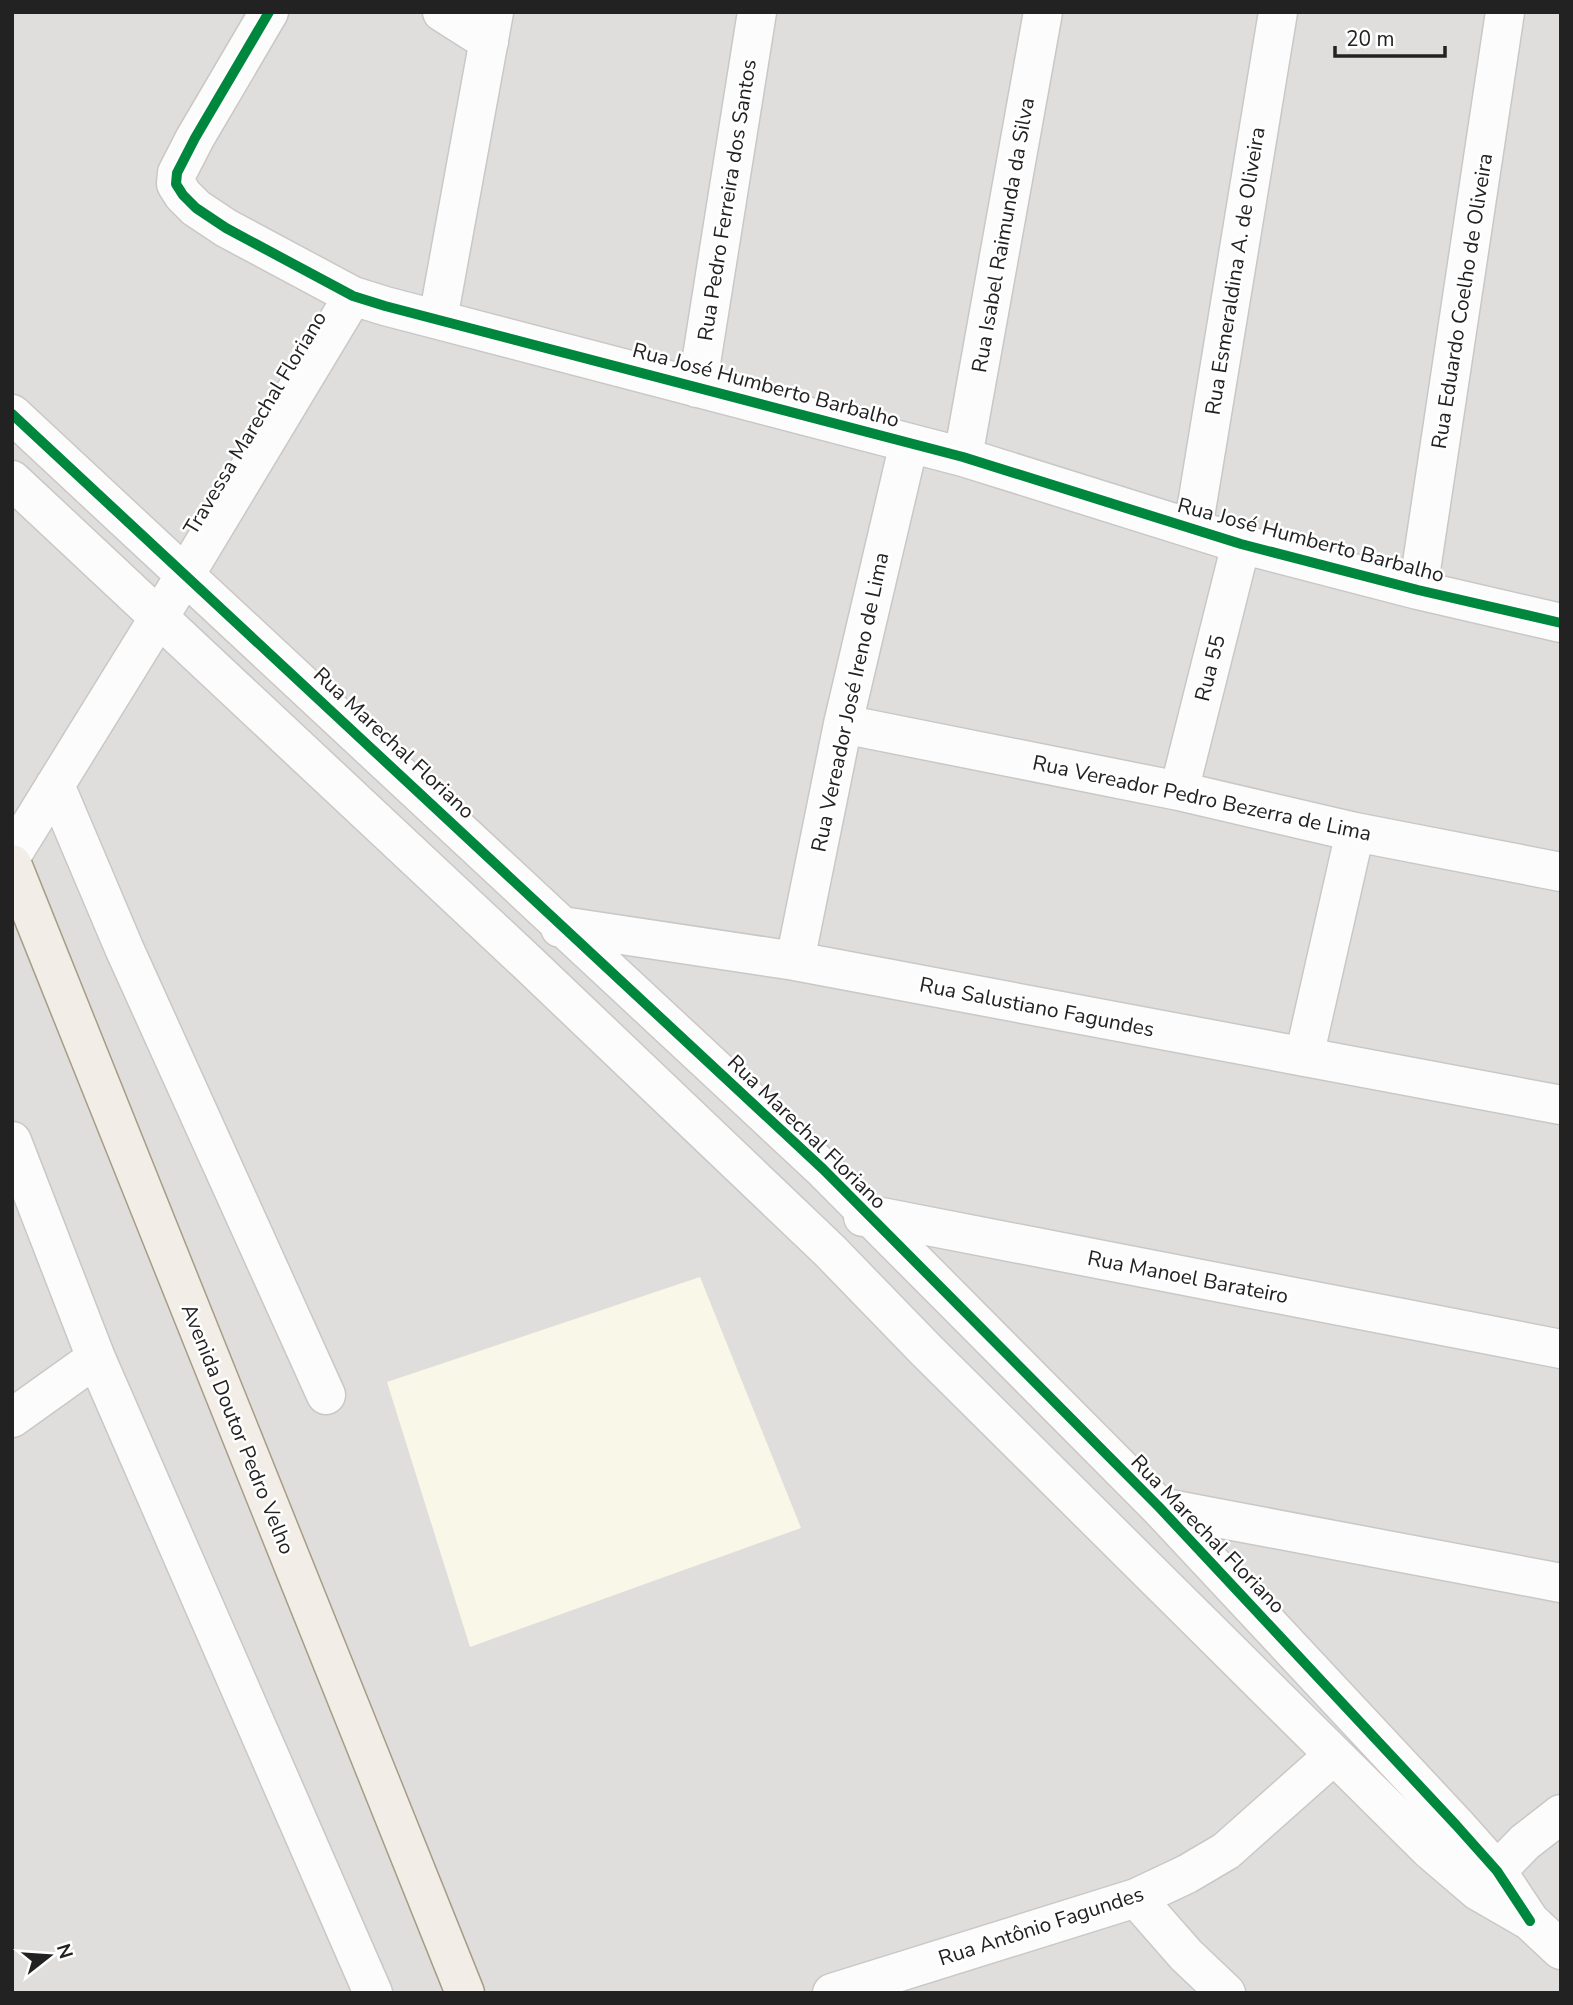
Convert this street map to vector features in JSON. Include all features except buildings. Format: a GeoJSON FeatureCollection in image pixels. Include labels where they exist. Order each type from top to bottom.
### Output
{"type":"FeatureCollection","features":[{"type":"Feature","properties":{"kind":"main road","name":"Avenida Doutor Pedro Velho"},"geometry":{"type":"LineString","coordinates":[[12,864],[465,1993]]}},
{"type":"Feature","properties":{"kind":"street","name":"Rua José Humberto Barbalho"},"geometry":{"type":"LineString","coordinates":[[269,12],[195,138],[177,173],[176,184],[196,208],[226,228],[353,296],[963,457],[1241,544],[1418,590],[1561,623]]}},
{"type":"Feature","properties":{"kind":"street"},"geometry":{"type":"LineString","coordinates":[[438,320],[492,27],[442,12]]}},
{"type":"Feature","properties":{"kind":"street","name":"Rua Pedro Ferreira dos Santos"},"geometry":{"type":"LineString","coordinates":[[697,388],[757,12]]}},
{"type":"Feature","properties":{"kind":"street","name":"Rua Isabel Raimunda da Silva"},"geometry":{"type":"LineString","coordinates":[[963,457],[1043,12]]}},
{"type":"Feature","properties":{"kind":"street","name":"Rua Esmeraldina A. de Oliveira"},"geometry":{"type":"LineString","coordinates":[[1193,530],[1278,12]]}},
{"type":"Feature","properties":{"kind":"street","name":"Rua Eduardo Coelho de Oliveira"},"geometry":{"type":"LineString","coordinates":[[1418,590],[1505,12]]}},
{"type":"Feature","properties":{"kind":"street","name":"Travessa Marechal Floriano"},"geometry":{"type":"LineString","coordinates":[[12,855],[353,296]]}},
{"type":"Feature","properties":{"kind":"street","name":"Rua Marechal Floriano"},"geometry":{"type":"LineString","coordinates":[[12,414],[823,1170],[1159,1507],[1488,1881],[1561,1950]]}},
{"type":"Feature","properties":{"kind":"street","name":"Rua Vereador José Ireno de Lima"},"geometry":{"type":"LineString","coordinates":[[795,961],[842,724],[909,443]]}},
{"type":"Feature","properties":{"kind":"street","name":"Rua Marechal Floriano"},"geometry":{"type":"LineString","coordinates":[[12,480],[529,964],[830,1251],[927,1351],[1430,1850],[1488,1881]]}},
{"type":"Feature","properties":{"kind":"street","name":"Rua 55"},"geometry":{"type":"LineString","coordinates":[[1179,792],[1241,544]]}},
{"type":"Feature","properties":{"kind":"street","name":"Rua Vereador Pedro Bezerra de Lima"},"geometry":{"type":"LineString","coordinates":[[842,724],[1179,792],[1355,832],[1561,872]]}},
{"type":"Feature","properties":{"kind":"street"},"geometry":{"type":"LineString","coordinates":[[55,785],[124,948],[326,1395]]}},
{"type":"Feature","properties":{"kind":"street"},"geometry":{"type":"LineString","coordinates":[[1304,1057],[1355,832]]}},
{"type":"Feature","properties":{"kind":"street"},"geometry":{"type":"LineString","coordinates":[[529,964],[562,926]]}},
{"type":"Feature","properties":{"kind":"street","name":"Rua Salustiano Fagundes"},"geometry":{"type":"LineString","coordinates":[[562,926],[795,961],[1561,1105]]}},
{"type":"Feature","properties":{"kind":"street"},"geometry":{"type":"LineString","coordinates":[[12,1141],[96,1358],[373,1993]]}},
{"type":"Feature","properties":{"kind":"street"},"geometry":{"type":"LineString","coordinates":[[830,1251],[866,1214]]}},
{"type":"Feature","properties":{"kind":"street","name":"Rua Manoel Barateiro"},"geometry":{"type":"LineString","coordinates":[[866,1214],[1561,1349]]}},
{"type":"Feature","properties":{"kind":"street"},"geometry":{"type":"LineString","coordinates":[[12,1418],[96,1358]]}},
{"type":"Feature","properties":{"kind":"street"},"geometry":{"type":"LineString","coordinates":[[1083,1506],[1118,1467]]}},
{"type":"Feature","properties":{"kind":"street"},"geometry":{"type":"LineString","coordinates":[[1159,1507],[1561,1583]]}},
{"type":"Feature","properties":{"kind":"street","name":"Rua Antônio Fagundes"},"geometry":{"type":"LineString","coordinates":[[832,1993],[1136,1898],[1187,1874],[1226,1851],[1334,1755]]}},
{"type":"Feature","properties":{"kind":"street"},"geometry":{"type":"LineString","coordinates":[[1488,1881],[1525,1842],[1561,1814]]}},
{"type":"Feature","properties":{"kind":"street"},"geometry":{"type":"LineString","coordinates":[[1136,1898],[1186,1955],[1226,1993]]}},
{"type":"Feature","properties":{"kind":"shaded area"},"geometry":{"type":"Polygon","coordinates":[[[12,12],[1561,12],[1561,1993],[12,1993],[12,12]]]}},
{"type":"Feature","properties":{"kind":"shaded area"},"geometry":{"type":"Polygon","coordinates":[[[700,1277],[801,1528],[470,1647],[387,1382],[700,1277]]]}},
{"type":"Feature","properties":{"kind":"cycle path"},"geometry":{"type":"LineString","coordinates":[[269,12],[195,138],[177,173],[176,184],[196,208],[226,228],[353,296],[963,457],[1241,544],[1418,590],[1561,623]]}},
{"type":"Feature","properties":{"kind":"cycle path"},"geometry":{"type":"LineString","coordinates":[[12,414],[823,1169],[1159,1507],[1456,1825],[1497,1871],[1530,1921]]}}]}
